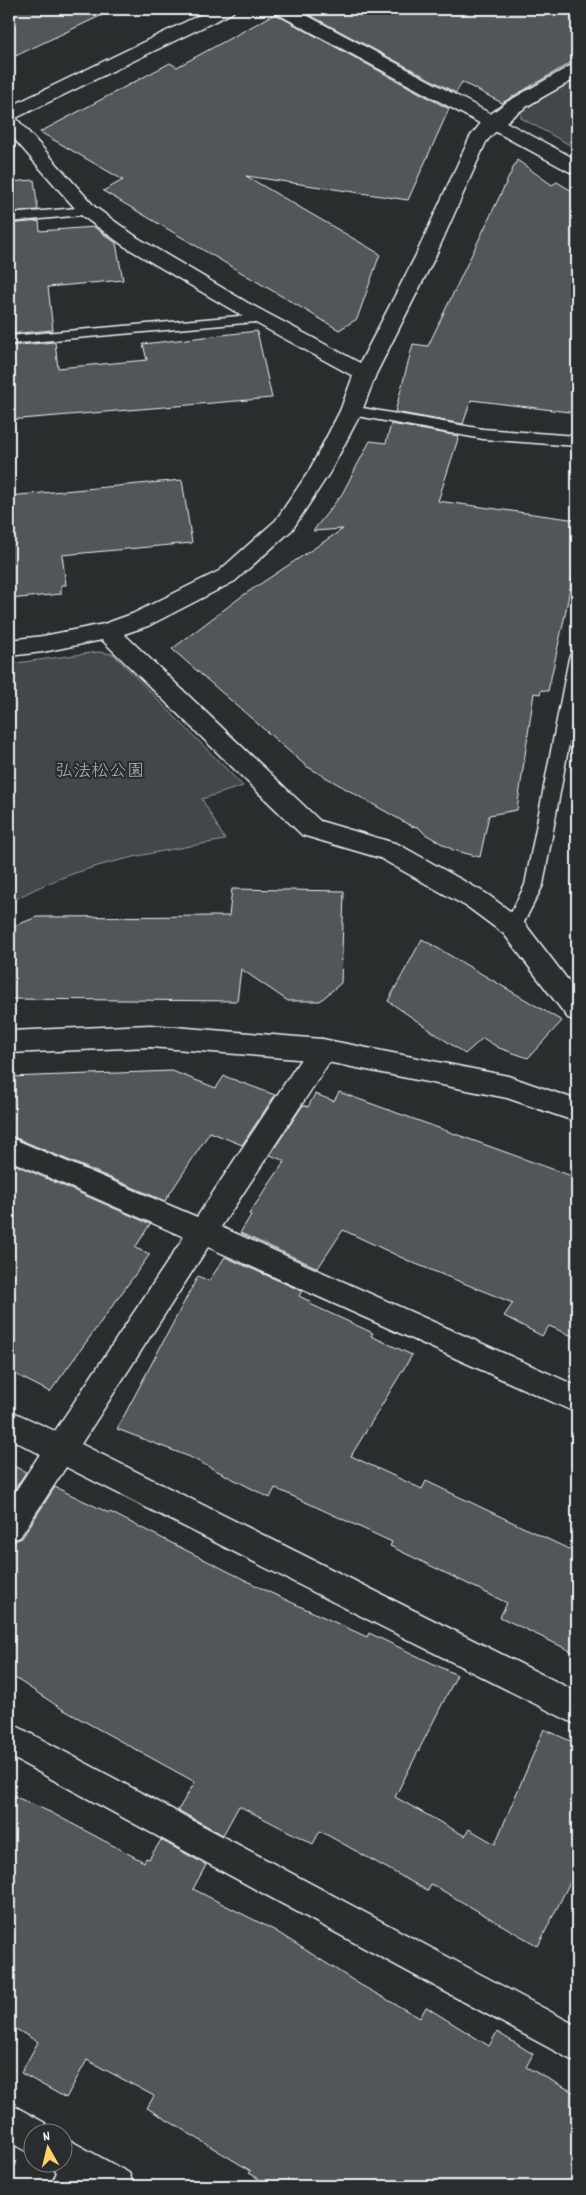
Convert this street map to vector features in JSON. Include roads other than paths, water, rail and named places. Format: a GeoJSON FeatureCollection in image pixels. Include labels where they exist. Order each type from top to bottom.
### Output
{"type":"FeatureCollection","features":[{"type":"Feature","properties":{"kind":"street"},"geometry":{"type":"LineString","coordinates":[[9,114],[226,9]]}},
{"type":"Feature","properties":{"kind":"street"},"geometry":{"type":"LineString","coordinates":[[282,9],[577,168]]}},
{"type":"Feature","properties":{"kind":"street"},"geometry":{"type":"LineString","coordinates":[[9,648],[43,644],[107,631],[140,620],[227,576],[284,525],[319,472],[351,411],[365,374],[425,257],[477,141],[492,122],[514,106],[577,70]]}},
{"type":"Feature","properties":{"kind":"street"},"geometry":{"type":"LineString","coordinates":[[9,122],[88,211],[131,242],[262,318],[365,374]]}},
{"type":"Feature","properties":{"kind":"street"},"geometry":{"type":"LineString","coordinates":[[107,631],[311,828],[389,851],[478,901],[512,927],[577,1011]]}},
{"type":"Feature","properties":{"kind":"street"},"geometry":{"type":"LineString","coordinates":[[9,1042],[150,1036],[322,1050],[508,1086],[577,1111]]}},
{"type":"Feature","properties":{"kind":"street"},"geometry":{"type":"LineString","coordinates":[[9,1527],[322,1050]]}},
{"type":"Feature","properties":{"kind":"street"},"geometry":{"type":"LineString","coordinates":[[9,1148],[203,1232],[577,1400]]}},
{"type":"Feature","properties":{"kind":"street"},"geometry":{"type":"LineString","coordinates":[[9,1423],[577,1709]]}},
{"type":"Feature","properties":{"kind":"street"},"geometry":{"type":"LineString","coordinates":[[9,1738],[577,2044]]}},
{"type":"Feature","properties":{"kind":"street"},"geometry":{"type":"LineString","coordinates":[[9,2121],[22,2129]]}},
{"type":"Feature","properties":{"kind":"street"},"geometry":{"type":"LineString","coordinates":[[72,2170],[116,2186]]}},
{"type":"Feature","properties":{"kind":"lane"},"geometry":{"type":"LineString","coordinates":[[9,218],[88,211]]}},
{"type":"Feature","properties":{"kind":"lane"},"geometry":{"type":"LineString","coordinates":[[9,340],[262,318]]}},
{"type":"Feature","properties":{"kind":"lane"},"geometry":{"type":"LineString","coordinates":[[351,411],[483,434],[577,441]]}},
{"type":"Feature","properties":{"kind":"lane"},"geometry":{"type":"LineString","coordinates":[[512,927],[534,885],[577,658]]}},
{"type":"Feature","properties":{"kind":"park label","name":"弘法松公園"},"geometry":{"type":"Point","coordinates":[100,770]}}]}
